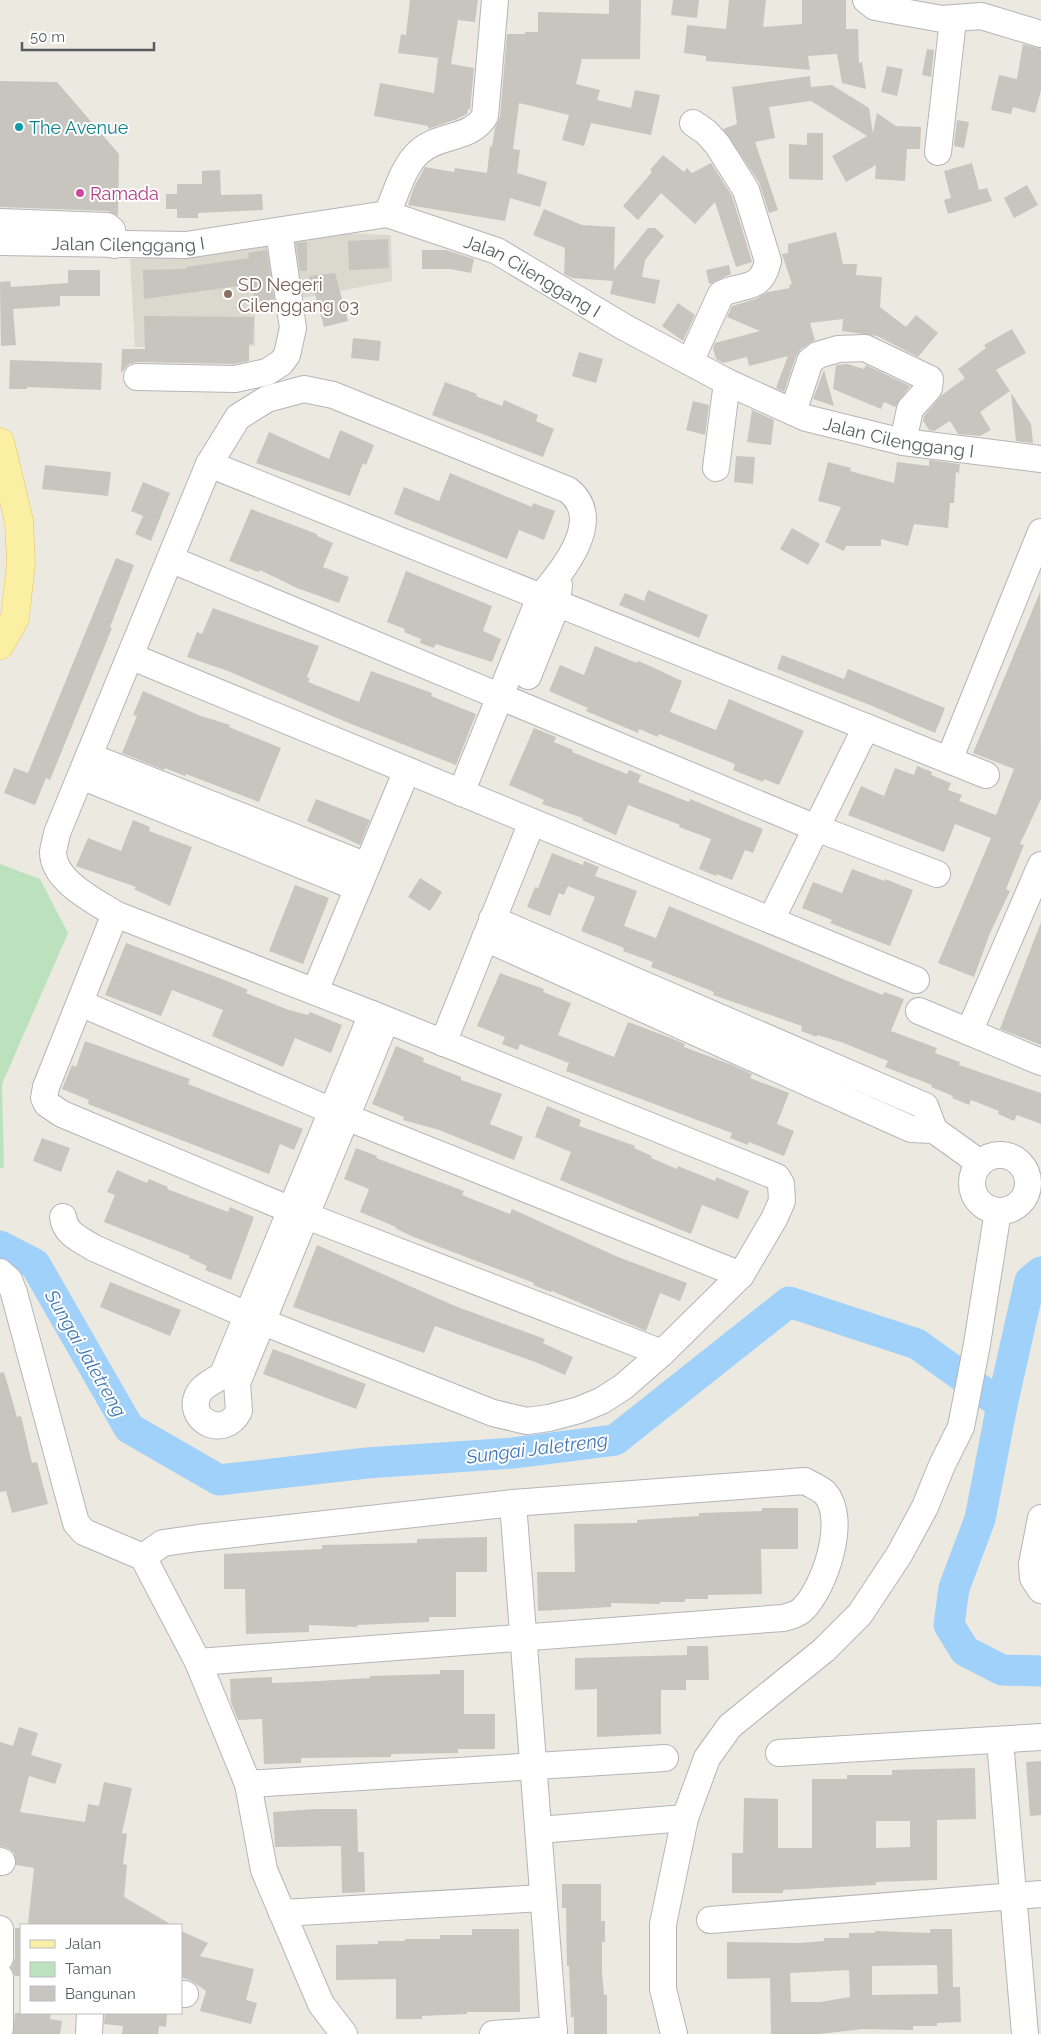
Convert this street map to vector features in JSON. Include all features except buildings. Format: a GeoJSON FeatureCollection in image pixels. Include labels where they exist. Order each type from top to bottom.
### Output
{"type":"FeatureCollection","features":[{"type":"Feature","properties":{"kind":"main road"},"geometry":{"type":"LineString","coordinates":[[0,442],[18,521],[21,563],[15,618],[0,645]]}},
{"type":"Feature","properties":{"kind":"street"},"geometry":{"type":"LineString","coordinates":[[387,214],[411,161],[419,152],[430,144],[474,129],[485,116],[495,0]]}},
{"type":"Feature","properties":{"kind":"street"},"geometry":{"type":"LineString","coordinates":[[866,0],[876,7],[953,20],[983,8],[1041,34]]}},
{"type":"Feature","properties":{"kind":"street"},"geometry":{"type":"LineString","coordinates":[[938,152],[953,20]]}},
{"type":"Feature","properties":{"kind":"street"},"geometry":{"type":"LineString","coordinates":[[690,362],[721,294],[755,284],[766,270],[768,261],[746,190],[718,144],[693,123]]}},
{"type":"Feature","properties":{"kind":"street","name":"Jalan Cilenggang I"},"geometry":{"type":"LineString","coordinates":[[0,242],[186,245],[387,214],[498,251],[624,327],[727,382],[806,418],[903,442],[1041,459]]}},
{"type":"Feature","properties":{"kind":"street"},"geometry":{"type":"LineString","coordinates":[[0,222],[107,226],[112,230],[114,245]]}},
{"type":"Feature","properties":{"kind":"street"},"geometry":{"type":"LineString","coordinates":[[137,378],[235,379],[267,372],[281,362],[287,355],[293,328],[279,231]]}},
{"type":"Feature","properties":{"kind":"street"},"geometry":{"type":"LineString","coordinates":[[793,412],[810,361],[818,355],[838,349],[865,348],[930,379],[930,385],[910,409],[903,442]]}},
{"type":"Feature","properties":{"kind":"street"},"geometry":{"type":"LineString","coordinates":[[716,468],[727,382]]}},
{"type":"Feature","properties":{"kind":"street"},"geometry":{"type":"LineString","coordinates":[[63,1217],[64,1225],[71,1234],[94,1248],[256,1319],[493,1413],[527,1421],[579,1410],[601,1401],[623,1387],[662,1353],[741,1275],[774,1219],[782,1200],[781,1184],[777,1177],[315,991],[115,914],[76,890],[63,875],[53,853],[57,833],[209,464],[238,417],[268,399],[304,389],[333,395],[568,490],[578,497],[583,509],[581,532],[548,600],[469,796]]}},
{"type":"Feature","properties":{"kind":"street"},"geometry":{"type":"LineString","coordinates":[[209,464],[986,775]]}},
{"type":"Feature","properties":{"kind":"street"},"geometry":{"type":"LineString","coordinates":[[949,760],[1041,532]]}},
{"type":"Feature","properties":{"kind":"street"},"geometry":{"type":"LineString","coordinates":[[170,559],[816,828],[937,874]]}},
{"type":"Feature","properties":{"kind":"street"},"geometry":{"type":"LineString","coordinates":[[130,656],[916,980]]}},
{"type":"Feature","properties":{"kind":"street"},"geometry":{"type":"LineString","coordinates":[[771,920],[866,727]]}},
{"type":"Feature","properties":{"kind":"street"},"geometry":{"type":"LineString","coordinates":[[85,766],[362,877]]}},
{"type":"Feature","properties":{"kind":"street"},"geometry":{"type":"LineString","coordinates":[[315,991],[407,770]]}},
{"type":"Feature","properties":{"kind":"street"},"geometry":{"type":"LineString","coordinates":[[443,1043],[532,822]]}},
{"type":"Feature","properties":{"kind":"street"},"geometry":{"type":"LineString","coordinates":[[969,1032],[1032,913],[1041,865]]}},
{"type":"Feature","properties":{"kind":"street"},"geometry":{"type":"LineString","coordinates":[[115,914],[46,1087],[44,1098],[47,1104],[62,1114],[298,1212],[662,1353]]}},
{"type":"Feature","properties":{"kind":"street"},"geometry":{"type":"LineString","coordinates":[[488,928],[911,1129],[934,1130],[980,1163]]}},
{"type":"Feature","properties":{"kind":"street"},"geometry":{"type":"LineString","coordinates":[[80,1003],[339,1114],[741,1275]]}},
{"type":"Feature","properties":{"kind":"street"},"geometry":{"type":"LineString","coordinates":[[919,1011],[1041,1062]]}},
{"type":"Feature","properties":{"kind":"street"},"geometry":{"type":"LineString","coordinates":[[256,1319],[379,1017]]}},
{"type":"Feature","properties":{"kind":"street"},"geometry":{"type":"LineString","coordinates":[[1001,1155],[1012,1157],[1035,1176],[1021,1203],[1011,1210],[998,1211],[988,1209],[980,1203],[974,1194],[972,1184],[974,1172],[980,1163],[990,1157],[1001,1155]]}},
{"type":"Feature","properties":{"kind":"street"},"geometry":{"type":"LineString","coordinates":[[674,2034],[663,1989],[663,1924],[685,1818],[707,1758],[730,1726],[824,1650],[860,1614],[899,1555],[921,1515],[942,1465],[961,1428],[977,1344],[998,1211]]}},
{"type":"Feature","properties":{"kind":"street"},"geometry":{"type":"LineString","coordinates":[[0,1272],[9,1280],[14,1293],[76,1523],[84,1532],[143,1557],[198,1662],[248,1784],[264,1870],[282,1913],[321,2004],[344,2034]]}},
{"type":"Feature","properties":{"kind":"street"},"geometry":{"type":"LineString","coordinates":[[143,1557],[163,1543],[513,1503],[805,1481],[824,1492],[831,1504],[835,1518],[835,1536],[824,1571],[804,1609],[794,1615],[783,1618],[198,1662]]}},
{"type":"Feature","properties":{"kind":"street"},"geometry":{"type":"LineString","coordinates":[[493,2034],[554,2032],[513,1503]]}},
{"type":"Feature","properties":{"kind":"street"},"geometry":{"type":"LineString","coordinates":[[1041,1518],[1032,1564],[1032,1578],[1041,1590]]}},
{"type":"Feature","properties":{"kind":"street"},"geometry":{"type":"LineString","coordinates":[[779,1754],[1041,1737]]}},
{"type":"Feature","properties":{"kind":"street"},"geometry":{"type":"LineString","coordinates":[[1000,1741],[1025,2034]]}},
{"type":"Feature","properties":{"kind":"street"},"geometry":{"type":"LineString","coordinates":[[248,1784],[665,1758]]}},
{"type":"Feature","properties":{"kind":"street"},"geometry":{"type":"LineString","coordinates":[[539,1830],[685,1818]]}},
{"type":"Feature","properties":{"kind":"street"},"geometry":{"type":"LineString","coordinates":[[710,1920],[1041,1894]]}},
{"type":"Feature","properties":{"kind":"street"},"geometry":{"type":"LineString","coordinates":[[282,1913],[543,1898]]}},
{"type":"Feature","properties":{"kind":"street"},"geometry":{"type":"LineString","coordinates":[[0,1929],[0,1958]]}},
{"type":"Feature","properties":{"kind":"street"},"geometry":{"type":"LineString","coordinates":[[0,1977],[0,2028]]}},
{"type":"Feature","properties":{"kind":"street"},"geometry":{"type":"LineString","coordinates":[[0,1987],[20,1989]]}},
{"type":"Feature","properties":{"kind":"street"},"geometry":{"type":"LineString","coordinates":[[89,2034],[90,2014]]}},
{"type":"Feature","properties":{"kind":"shaded area","name":"SD Negeri Cilenggang 03"},"geometry":{"type":"Polygon","coordinates":[[[339,233],[391,235],[392,281],[255,307],[255,346],[135,347],[130,259],[176,257],[339,233]]]}},
{"type":"Feature","properties":{"kind":"green space"},"geometry":{"type":"Polygon","coordinates":[[[0,864],[40,879],[68,933],[2,1084],[4,1167],[0,1169],[0,864]]]}},
{"type":"Feature","properties":{"kind":"waterway","name":"Sungai Jaletreng"},"geometry":{"type":"LineString","coordinates":[[0,1246],[35,1264],[129,1428],[219,1480],[367,1463],[513,1453],[615,1440],[789,1302],[917,1344],[1002,1405],[1030,1281],[1041,1272]]}},
{"type":"Feature","properties":{"kind":"waterway"},"geometry":{"type":"LineString","coordinates":[[1002,1405],[980,1519],[954,1588],[949,1625],[965,1651],[1002,1670],[1041,1671]]}},
{"type":"Feature","properties":{"kind":"place","name":"The Avenue"},"geometry":{"type":"Point","coordinates":[19,127]}},
{"type":"Feature","properties":{"kind":"place","name":"Ramada"},"geometry":{"type":"Point","coordinates":[80,193]}},
{"type":"Feature","properties":{"kind":"place","name":"SD Negeri Cilenggang 03"},"geometry":{"type":"Point","coordinates":[228,294]}}]}
